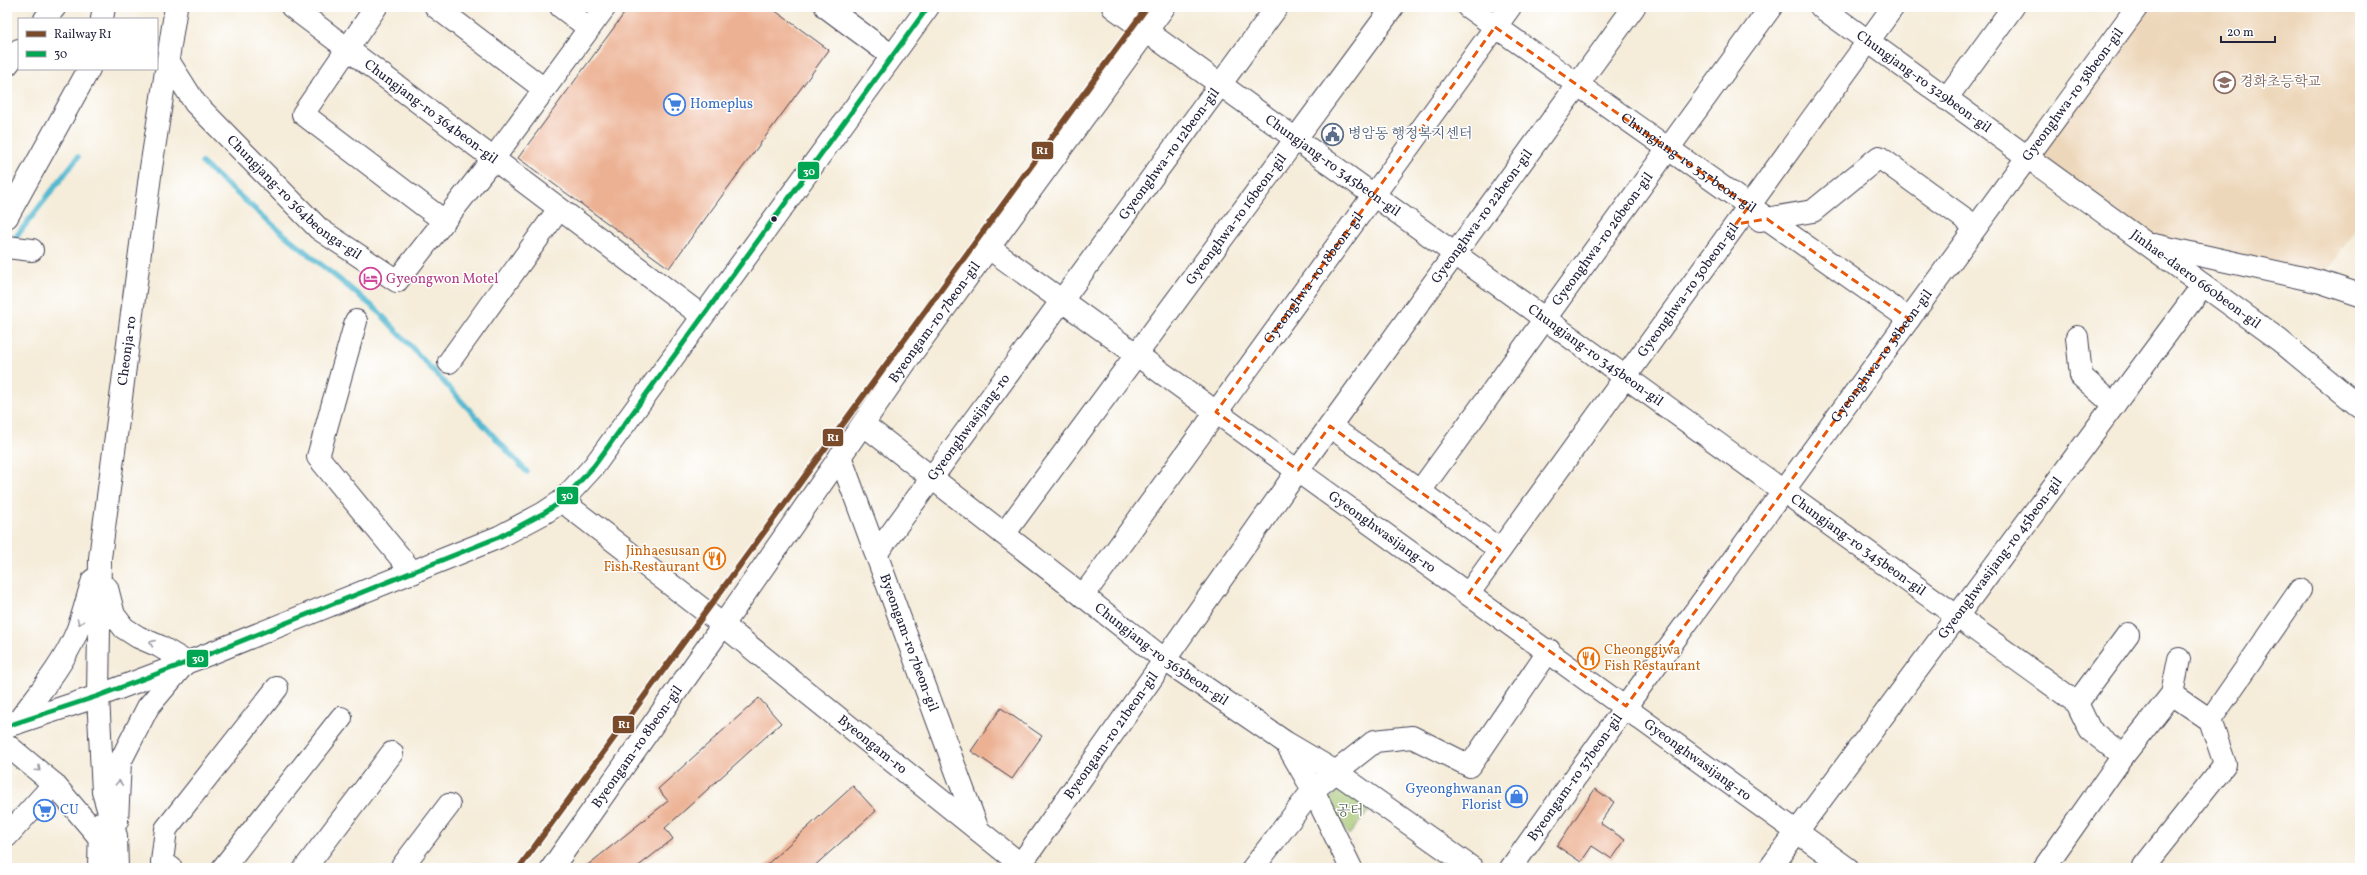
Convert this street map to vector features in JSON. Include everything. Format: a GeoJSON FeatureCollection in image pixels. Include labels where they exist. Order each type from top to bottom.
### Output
{"type":"FeatureCollection","features":[{"type":"Feature","properties":{"kind":"street"},"geometry":{"type":"LineString","coordinates":[[46,18],[55,7]]}},
{"type":"Feature","properties":{"kind":"street"},"geometry":{"type":"LineString","coordinates":[[102,18],[104,7]]}},
{"type":"Feature","properties":{"kind":"street","name":"Cheonja-ro"},"geometry":{"type":"LineString","coordinates":[[108,837],[103,792],[98,696],[100,558],[151,168],[169,62],[176,7]]}},
{"type":"Feature","properties":{"kind":"street"},"geometry":{"type":"LineString","coordinates":[[376,7],[303,114],[444,221]]}},
{"type":"Feature","properties":{"kind":"street"},"geometry":{"type":"LineString","coordinates":[[436,7],[544,89]]}},
{"type":"Feature","properties":{"kind":"street"},"geometry":{"type":"LineString","coordinates":[[561,7],[589,28]]}},
{"type":"Feature","properties":{"kind":"street","name":"Chungjang-ro 364beonga-gil"},"geometry":{"type":"LineString","coordinates":[[169,62],[195,104],[319,229],[397,281],[493,159],[604,7]]}},
{"type":"Feature","properties":{"kind":"street"},"geometry":{"type":"LineString","coordinates":[[826,7],[892,56]]}},
{"type":"Feature","properties":{"kind":"street"},"geometry":{"type":"LineString","coordinates":[[12,724],[98,696],[413,573],[499,537],[544,513],[562,501],[594,466],[928,7]]}},
{"type":"Feature","properties":{"kind":"street","name":"Chungjang-ro 345beon-gil"},"geometry":{"type":"LineString","coordinates":[[1113,7],[2077,703]]}},
{"type":"Feature","properties":{"kind":"street","name":"Byeongam-ro 7beon-gil"},"geometry":{"type":"LineString","coordinates":[[723,626],[840,456],[1164,7]]}},
{"type":"Feature","properties":{"kind":"street","name":"Gyeonghwa-ro 12beon-gil"},"geometry":{"type":"LineString","coordinates":[[1063,301],[1277,7]]}},
{"type":"Feature","properties":{"kind":"street","name":"Gyeonghwa-ro 16beon-gil"},"geometry":{"type":"LineString","coordinates":[[1138,355],[1393,7]]}},
{"type":"Feature","properties":{"kind":"street","name":"Chungjang-ro 337beon-gil"},"geometry":{"type":"LineString","coordinates":[[1468,7],[1909,319]]}},
{"type":"Feature","properties":{"kind":"street","name":"Gyeonghwa-ro 18beon-gil"},"geometry":{"type":"LineString","coordinates":[[1216,412],[1510,7]]}},
{"type":"Feature","properties":{"kind":"street","name":"Gyeonghwa-ro 22beon-gil"},"geometry":{"type":"LineString","coordinates":[[1298,470],[1634,7]]}},
{"type":"Feature","properties":{"kind":"street","name":"Gyeonghwa-ro 26beon-gil"},"geometry":{"type":"LineString","coordinates":[[1420,491],[1771,7]]}},
{"type":"Feature","properties":{"kind":"street","name":"Chungjang-ro 329beon-gil"},"geometry":{"type":"LineString","coordinates":[[1821,7],[2026,158]]}},
{"type":"Feature","properties":{"kind":"street","name":"Gyeonghwa-ro 30beon-gil"},"geometry":{"type":"LineString","coordinates":[[1469,593],[1893,7]]}},
{"type":"Feature","properties":{"kind":"street"},"geometry":{"type":"LineString","coordinates":[[1946,99],[2013,7]]}},
{"type":"Feature","properties":{"kind":"street","name":"Gyeonghwa-ro 38beon-gil"},"geometry":{"type":"LineString","coordinates":[[1626,706],[2137,7]]}},
{"type":"Feature","properties":{"kind":"street","name":"Chungjang-ro 364beon-gil"},"geometry":{"type":"LineString","coordinates":[[301,10],[347,48],[702,316]]}},
{"type":"Feature","properties":{"kind":"street"},"geometry":{"type":"LineString","coordinates":[[7,65],[18,51]]}},
{"type":"Feature","properties":{"kind":"street"},"geometry":{"type":"LineString","coordinates":[[7,217],[88,70]]}},
{"type":"Feature","properties":{"kind":"street"},"geometry":{"type":"LineString","coordinates":[[1736,224],[1813,212],[1879,157],[1976,227]]}},
{"type":"Feature","properties":{"kind":"street","name":"Jinhae-daero 660beon-gil"},"geometry":{"type":"LineString","coordinates":[[2026,158],[2279,340],[2360,407]]}},
{"type":"Feature","properties":{"kind":"street"},"geometry":{"type":"LineString","coordinates":[[449,362],[559,209]]}},
{"type":"Feature","properties":{"kind":"street"},"geometry":{"type":"LineString","coordinates":[[2144,243],[2321,282],[2360,295]]}},
{"type":"Feature","properties":{"kind":"street","name":"Gyeonghwasijang-ro"},"geometry":{"type":"LineString","coordinates":[[989,248],[1549,650],[1847,868]]}},
{"type":"Feature","properties":{"kind":"street","name":"Gyeonghwasijang-ro 45beon-gil"},"geometry":{"type":"LineString","coordinates":[[1770,868],[2203,285]]}},
{"type":"Feature","properties":{"kind":"street","name":"Gyeonghwasijang-ro"},"geometry":{"type":"LineString","coordinates":[[876,554],[1063,301]]}},
{"type":"Feature","properties":{"kind":"street"},"geometry":{"type":"LineString","coordinates":[[356,321],[318,456],[413,573]]}},
{"type":"Feature","properties":{"kind":"street"},"geometry":{"type":"LineString","coordinates":[[2077,337],[2081,376],[2114,405]]}},
{"type":"Feature","properties":{"kind":"street"},"geometry":{"type":"LineString","coordinates":[[1004,534],[1138,355]]}},
{"type":"Feature","properties":{"kind":"street"},"geometry":{"type":"LineString","coordinates":[[1083,596],[1216,412]]}},
{"type":"Feature","properties":{"kind":"street","name":"Chungjang-ro 363beon-gil"},"geometry":{"type":"LineString","coordinates":[[863,424],[1165,660],[1285,742],[1336,772],[1472,868]]}},
{"type":"Feature","properties":{"kind":"street"},"geometry":{"type":"LineString","coordinates":[[1330,426],[1500,550]]}},
{"type":"Feature","properties":{"kind":"street","name":"Byeongam-ro 7beon-gil"},"geometry":{"type":"LineString","coordinates":[[840,456],[978,830]]}},
{"type":"Feature","properties":{"kind":"street","name":"Byeongam-ro 21beon-gil"},"geometry":{"type":"LineString","coordinates":[[1023,867],[1298,470]]}},
{"type":"Feature","properties":{"kind":"street","name":"Byeongam-ro"},"geometry":{"type":"LineString","coordinates":[[562,501],[723,626],[1023,867]]}},
{"type":"Feature","properties":{"kind":"street"},"geometry":{"type":"LineString","coordinates":[[100,558],[111,604],[118,619],[138,637],[159,646],[186,662]]}},
{"type":"Feature","properties":{"kind":"street"},"geometry":{"type":"LineString","coordinates":[[12,724],[57,669],[69,648],[80,622],[100,558]]}},
{"type":"Feature","properties":{"kind":"street"},"geometry":{"type":"LineString","coordinates":[[2210,720],[2300,590]]}},
{"type":"Feature","properties":{"kind":"street","name":"Byeongam-ro 8beon-gil"},"geometry":{"type":"LineString","coordinates":[[557,866],[723,626]]}},
{"type":"Feature","properties":{"kind":"street"},"geometry":{"type":"LineString","coordinates":[[2123,756],[2090,730],[2077,703],[2128,634]]}},
{"type":"Feature","properties":{"kind":"street"},"geometry":{"type":"LineString","coordinates":[[1253,868],[1313,790],[1375,741],[1412,737],[1470,766],[1549,650]]}},
{"type":"Feature","properties":{"kind":"street"},"geometry":{"type":"LineString","coordinates":[[2044,868],[2123,756],[2172,694],[2179,659]]}},
{"type":"Feature","properties":{"kind":"street"},"geometry":{"type":"LineString","coordinates":[[99,868],[108,837],[120,762],[148,707],[186,662]]}},
{"type":"Feature","properties":{"kind":"street"},"geometry":{"type":"LineString","coordinates":[[160,866],[166,829],[277,688]]}},
{"type":"Feature","properties":{"kind":"street"},"geometry":{"type":"LineString","coordinates":[[2144,866],[2225,764],[2210,720],[2172,694]]}},
{"type":"Feature","properties":{"kind":"street","name":"Byeongam-ro 37beon-gil"},"geometry":{"type":"LineString","coordinates":[[1511,868],[1626,706]]}},
{"type":"Feature","properties":{"kind":"street"},"geometry":{"type":"LineString","coordinates":[[224,868],[341,718]]}},
{"type":"Feature","properties":{"kind":"street"},"geometry":{"type":"LineString","coordinates":[[1285,742],[1313,790],[1351,868]]}},
{"type":"Feature","properties":{"kind":"street"},"geometry":{"type":"LineString","coordinates":[[7,745],[54,784],[108,837],[117,868]]}},
{"type":"Feature","properties":{"kind":"street"},"geometry":{"type":"LineString","coordinates":[[305,868],[392,753]]}},
{"type":"Feature","properties":{"kind":"street"},"geometry":{"type":"LineString","coordinates":[[7,836],[54,784]]}},
{"type":"Feature","properties":{"kind":"street"},"geometry":{"type":"LineString","coordinates":[[401,868],[449,805]]}},
{"type":"Feature","properties":{"kind":"highlighted area"},"geometry":{"type":"Polygon","coordinates":[[[1495,27],[1749,206],[1736,224],[1767,219],[1909,319],[1626,706],[1469,593],[1500,550],[1330,426],[1298,470],[1216,412],[1495,27]]]}},
{"type":"Feature","properties":{"kind":"shaded area","name":"경화초등학교"},"geometry":{"type":"Polygon","coordinates":[[[2143,7],[2360,7],[2360,222],[2321,282],[2152,235],[2033,157],[2143,7]]]}},
{"type":"Feature","properties":{"kind":"green space","name":"공터"},"geometry":{"type":"Polygon","coordinates":[[[1342,787],[1370,810],[1349,835],[1326,803],[1342,787]]]}},
{"type":"Feature","properties":{"kind":"building","name":"Homeplus"},"geometry":{"type":"Polygon","coordinates":[[[629,7],[770,7],[829,50],[669,268],[518,158],[629,7]]]}},
{"type":"Feature","properties":{"kind":"building"},"geometry":{"type":"Polygon","coordinates":[[[759,698],[781,723],[665,828],[673,839],[636,868],[584,868],[668,801],[658,789],[759,698]]]}},
{"type":"Feature","properties":{"kind":"building"},"geometry":{"type":"Polygon","coordinates":[[[1001,708],[1042,736],[1012,779],[971,751],[1001,708]]]}},
{"type":"Feature","properties":{"kind":"building"},"geometry":{"type":"Polygon","coordinates":[[[853,786],[876,811],[812,868],[763,868],[853,786]]]}},
{"type":"Feature","properties":{"kind":"building"},"geometry":{"type":"Polygon","coordinates":[[[1595,789],[1614,802],[1600,823],[1625,840],[1612,859],[1592,846],[1581,862],[1557,846],[1595,789]]]}},
{"type":"Feature","properties":{"kind":"waterway"},"geometry":{"type":"LineString","coordinates":[[12,242],[78,157]]}},
{"type":"Feature","properties":{"kind":"waterway"},"geometry":{"type":"LineString","coordinates":[[202,163],[280,231],[378,311],[527,472]]}},
{"type":"Feature","properties":{"kind":"rail line","name":"R1"},"geometry":{"type":"LineString","coordinates":[[519,868],[1147,7]]}},
{"type":"Feature","properties":{"kind":"transit line","name":"30"},"geometry":{"type":"LineString","coordinates":[[7,726],[98,696],[204,656],[499,537],[544,513],[562,501],[594,466],[928,7]]}},
{"type":"Feature","properties":{"kind":"place","name":"경화초등학교"},"geometry":{"type":"Point","coordinates":[2224,82]}},
{"type":"Feature","properties":{"kind":"place","name":"Homeplus"},"geometry":{"type":"Point","coordinates":[674,104]}},
{"type":"Feature","properties":{"kind":"place","name":"병암동 행정복지센터"},"geometry":{"type":"Point","coordinates":[1333,134]}},
{"type":"Feature","properties":{"kind":"place","name":"Gyeongwon Motel"},"geometry":{"type":"Point","coordinates":[370,279]}},
{"type":"Feature","properties":{"kind":"place","name":"Jinhaesusan Fish Restaurant"},"geometry":{"type":"Point","coordinates":[715,559]}},
{"type":"Feature","properties":{"kind":"place","name":"Cheonggiwa Fish Restaurant"},"geometry":{"type":"Point","coordinates":[1589,658]}},
{"type":"Feature","properties":{"kind":"place","name":"Gyeonghwanan Florist"},"geometry":{"type":"Point","coordinates":[1517,797]}},
{"type":"Feature","properties":{"kind":"place","name":"CU"},"geometry":{"type":"Point","coordinates":[45,810]}}]}
